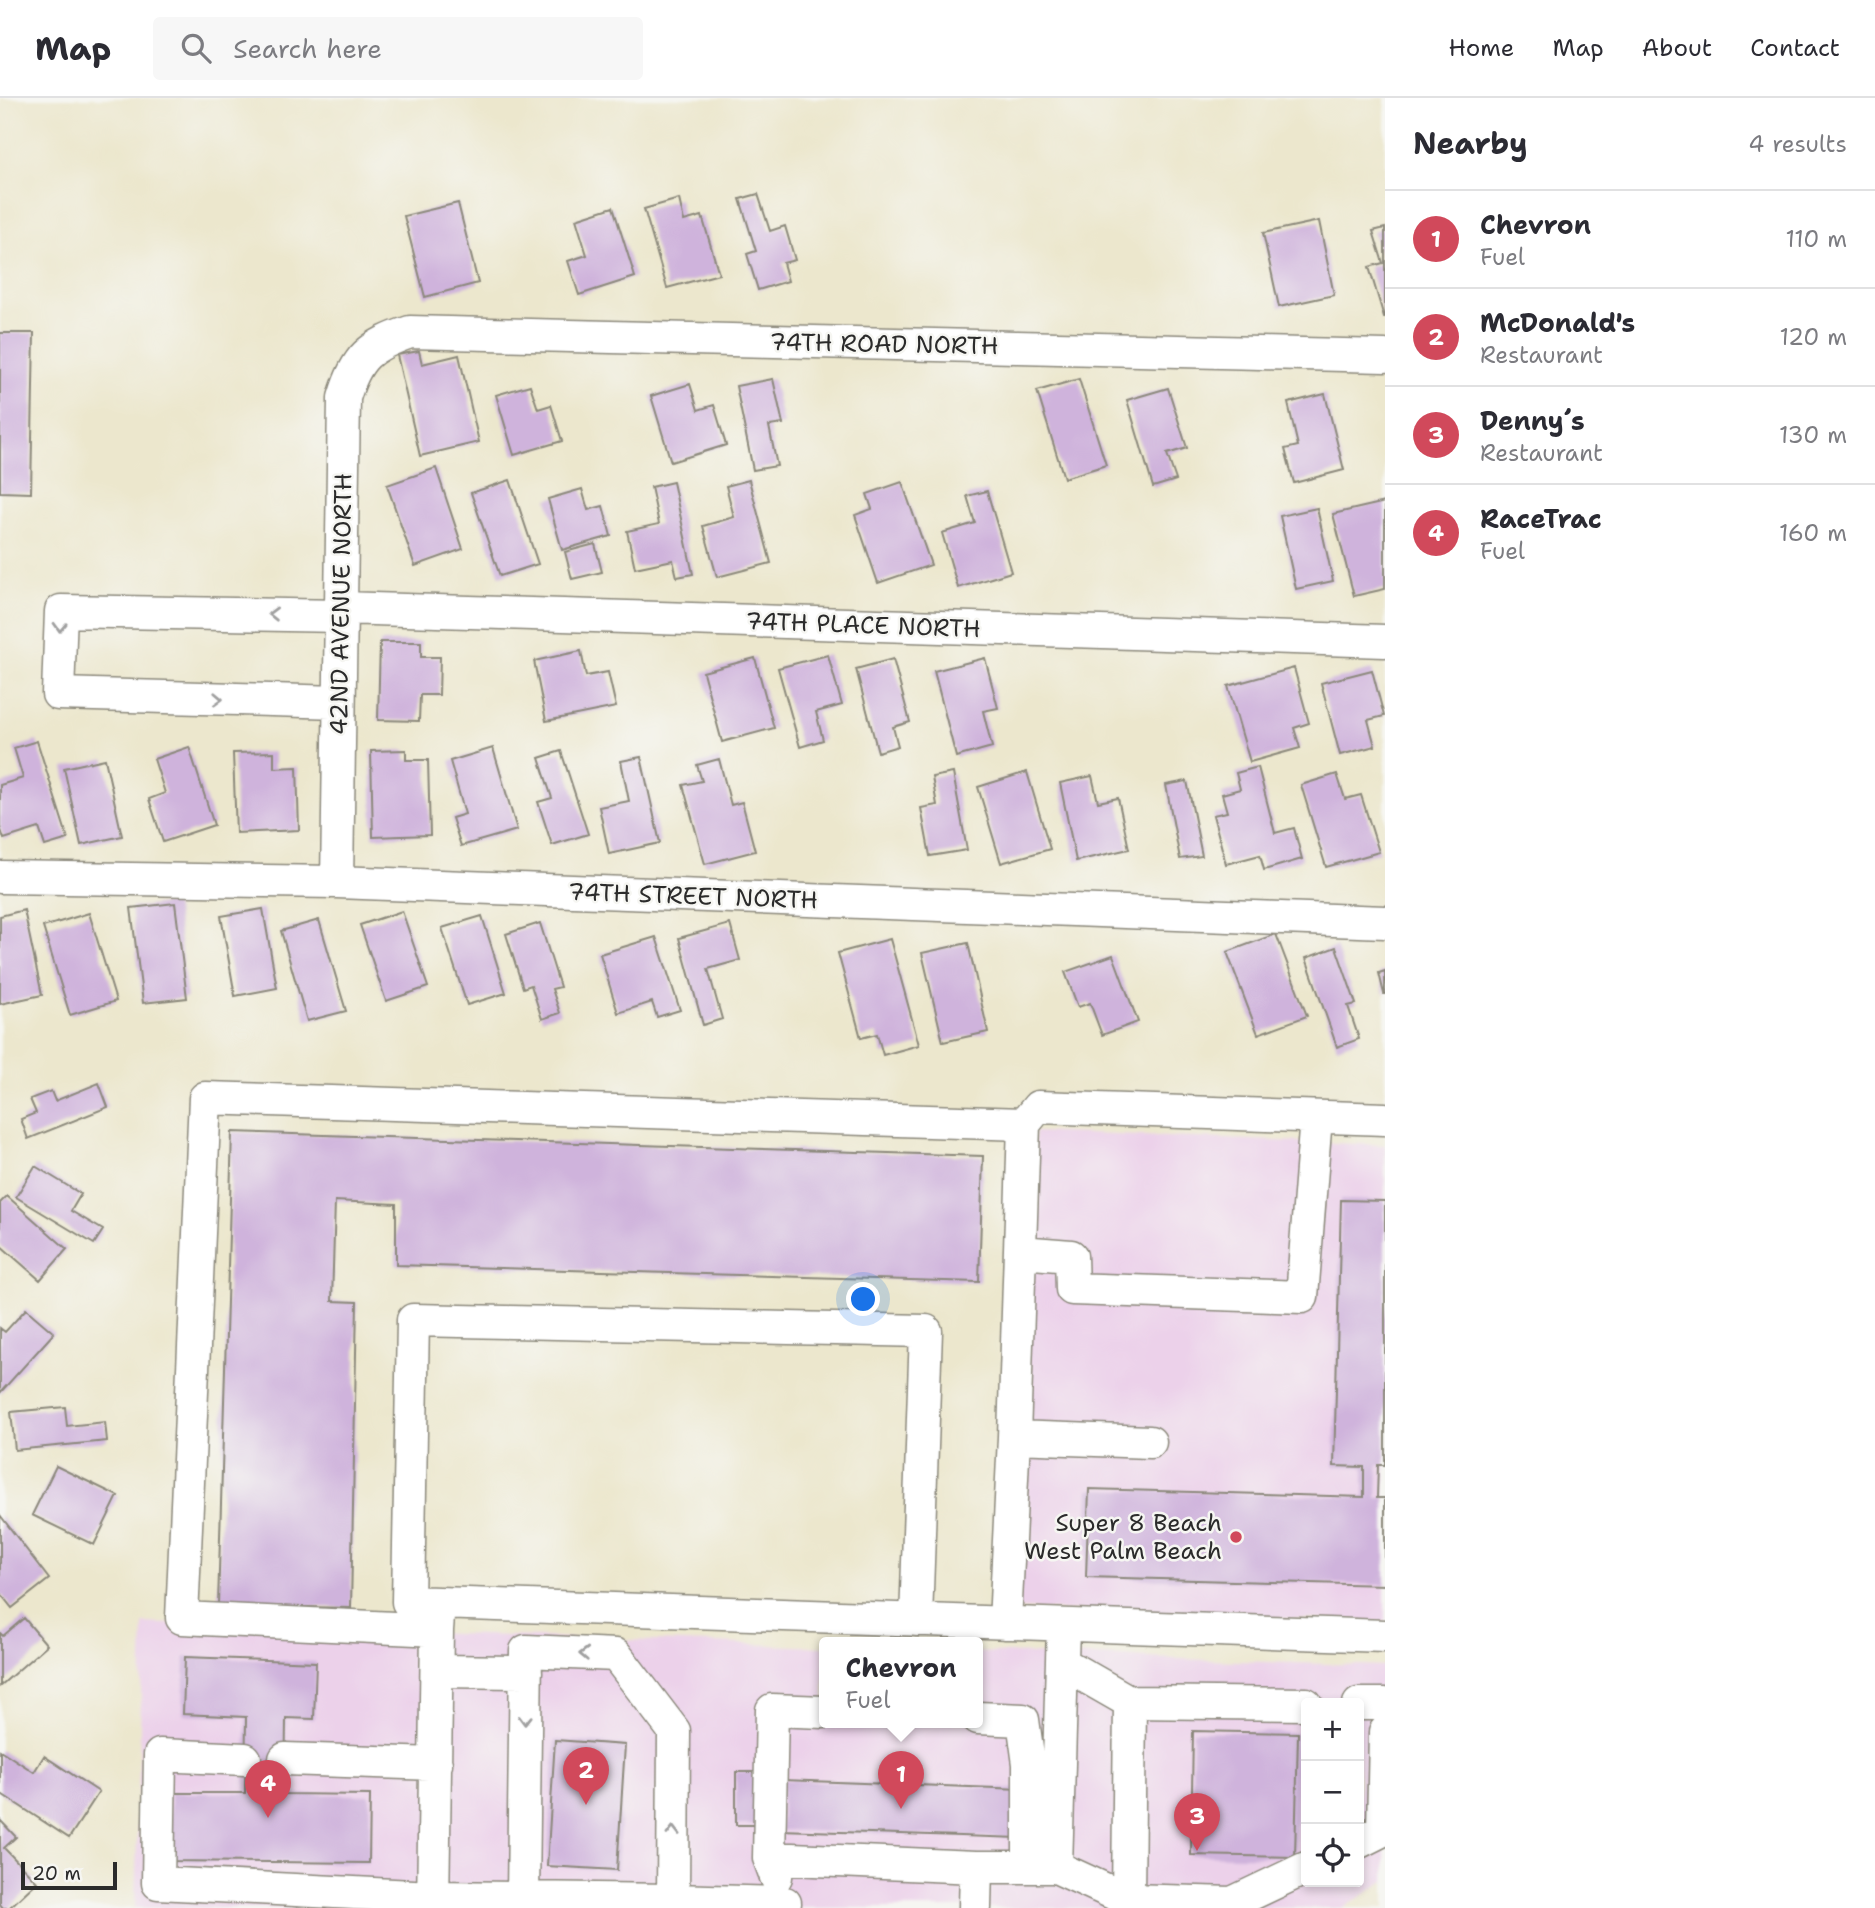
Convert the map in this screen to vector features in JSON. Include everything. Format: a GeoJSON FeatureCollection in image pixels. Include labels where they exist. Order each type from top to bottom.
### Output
{"type":"FeatureCollection","features":[{"type":"Feature","properties":{"kind":"street","name":"74TH ROAD NORTH"},"geometry":{"type":"LineString","coordinates":[[384,341],[410,332],[424,332],[1385,356]]}},
{"type":"Feature","properties":{"kind":"street","name":"42ND AVENUE NORTH"},"geometry":{"type":"LineString","coordinates":[[337,883],[344,398],[351,375],[365,355],[384,341]]}},
{"type":"Feature","properties":{"kind":"street","name":"74TH PLACE NORTH"},"geometry":{"type":"LineString","coordinates":[[339,702],[58,694],[61,611],[341,612],[1385,641]]}},
{"type":"Feature","properties":{"kind":"street","name":"74TH STREET NORTH"},"geometry":{"type":"LineString","coordinates":[[0,877],[337,883],[1385,922]]}},
{"type":"Feature","properties":{"kind":"street"},"geometry":{"type":"LineString","coordinates":[[1024,1124],[205,1098],[183,1618],[438,1616],[916,1620],[1385,1636]]}},
{"type":"Feature","properties":{"kind":"street"},"geometry":{"type":"LineString","coordinates":[[1005,1623],[1024,1124],[1038,1107],[1385,1119]]}},
{"type":"Feature","properties":{"kind":"street"},"geometry":{"type":"LineString","coordinates":[[1020,1252],[1071,1256],[1072,1289],[1302,1297],[1316,1117]]}},
{"type":"Feature","properties":{"kind":"street"},"geometry":{"type":"LineString","coordinates":[[438,1616],[408,1602],[413,1320],[926,1331],[916,1620]]}},
{"type":"Feature","properties":{"kind":"street"},"geometry":{"type":"LineString","coordinates":[[1014,1437],[1150,1442]]}},
{"type":"Feature","properties":{"kind":"street"},"geometry":{"type":"LineString","coordinates":[[433,1902],[438,1616]]}},
{"type":"Feature","properties":{"kind":"street"},"geometry":{"type":"LineString","coordinates":[[1043,1867],[1063,1626]]}},
{"type":"Feature","properties":{"kind":"street"},"geometry":{"type":"LineString","coordinates":[[523,1898],[526,1651],[616,1655],[674,1731],[673,1900]]}},
{"type":"Feature","properties":{"kind":"street"},"geometry":{"type":"LineString","coordinates":[[1062,1663],[1130,1702],[1301,1704]]}},
{"type":"Feature","properties":{"kind":"street"},"geometry":{"type":"LineString","coordinates":[[436,1671],[526,1672]]}},
{"type":"Feature","properties":{"kind":"street"},"geometry":{"type":"LineString","coordinates":[[1128,1900],[1130,1702]]}},
{"type":"Feature","properties":{"kind":"street"},"geometry":{"type":"LineString","coordinates":[[1364,1704],[1385,1704]]}},
{"type":"Feature","properties":{"kind":"street"},"geometry":{"type":"LineString","coordinates":[[245,1759],[160,1755],[158,1883],[433,1902],[523,1898],[673,1900],[785,1906],[769,1858],[772,1710],[819,1712]]}},
{"type":"Feature","properties":{"kind":"street"},"geometry":{"type":"LineString","coordinates":[[983,1718],[1023,1720],[1043,1867]]}},
{"type":"Feature","properties":{"kind":"street"},"geometry":{"type":"LineString","coordinates":[[1364,1840],[1384,1830],[1385,1732]]}},
{"type":"Feature","properties":{"kind":"street"},"geometry":{"type":"LineString","coordinates":[[285,1759],[436,1765]]}},
{"type":"Feature","properties":{"kind":"street"},"geometry":{"type":"LineString","coordinates":[[769,1858],[976,1867],[1043,1867],[1128,1900],[1232,1903],[1301,1870]]}},
{"type":"Feature","properties":{"kind":"street"},"geometry":{"type":"LineString","coordinates":[[975,1908],[976,1867]]}},
{"type":"Feature","properties":{"kind":"shaded area"},"geometry":{"type":"Polygon","coordinates":[[[1035,1132],[1385,1145],[1385,1622],[1015,1609],[1035,1132]]]}},
{"type":"Feature","properties":{"kind":"shaded area"},"geometry":{"type":"Polygon","coordinates":[[[143,1623],[819,1647],[819,1728],[983,1728],[983,1652],[1385,1666],[1385,1881],[1343,1908],[135,1908],[143,1623]]]}},
{"type":"Feature","properties":{"kind":"building"},"geometry":{"type":"Polygon","coordinates":[[[758,194],[770,231],[785,226],[795,260],[783,263],[788,281],[758,290],[747,254],[756,251],[740,199],[758,194]]]}},
{"type":"Feature","properties":{"kind":"building"},"geometry":{"type":"Polygon","coordinates":[[[679,199],[684,221],[702,216],[719,274],[667,288],[644,209],[679,199]]]}},
{"type":"Feature","properties":{"kind":"building"},"geometry":{"type":"Polygon","coordinates":[[[458,203],[478,283],[425,297],[404,216],[458,203]]]}},
{"type":"Feature","properties":{"kind":"building"},"geometry":{"type":"Polygon","coordinates":[[[613,207],[635,277],[579,295],[568,261],[587,255],[576,219],[613,207]]]}},
{"type":"Feature","properties":{"kind":"building"},"geometry":{"type":"Polygon","coordinates":[[[1319,221],[1334,295],[1279,307],[1263,233],[1319,221]]]}},
{"type":"Feature","properties":{"kind":"building"},"geometry":{"type":"Polygon","coordinates":[[[1385,228],[1384,317],[1369,267],[1383,263],[1373,231],[1385,228]]]}},
{"type":"Feature","properties":{"kind":"building"},"geometry":{"type":"Polygon","coordinates":[[[0,333],[34,333],[31,493],[0,492],[0,333]]]}},
{"type":"Feature","properties":{"kind":"building"},"geometry":{"type":"Polygon","coordinates":[[[419,351],[422,364],[459,355],[479,442],[420,456],[397,355],[419,351]]]}},
{"type":"Feature","properties":{"kind":"building"},"geometry":{"type":"Polygon","coordinates":[[[773,379],[783,424],[769,426],[777,466],[753,470],[736,386],[773,379]]]}},
{"type":"Feature","properties":{"kind":"building"},"geometry":{"type":"Polygon","coordinates":[[[1079,379],[1106,465],[1064,478],[1037,391],[1079,379]]]}},
{"type":"Feature","properties":{"kind":"building"},"geometry":{"type":"Polygon","coordinates":[[[690,384],[698,410],[714,405],[726,445],[671,462],[651,396],[690,384]]]}},
{"type":"Feature","properties":{"kind":"building"},"geometry":{"type":"Polygon","coordinates":[[[530,385],[538,409],[551,405],[562,441],[514,455],[496,395],[530,385]]]}},
{"type":"Feature","properties":{"kind":"building"},"geometry":{"type":"Polygon","coordinates":[[[1168,388],[1187,448],[1167,454],[1176,480],[1153,487],[1127,400],[1168,388]]]}},
{"type":"Feature","properties":{"kind":"building"},"geometry":{"type":"Polygon","coordinates":[[[1325,394],[1344,470],[1294,483],[1285,449],[1298,446],[1288,403],[1325,394]]]}},
{"type":"Feature","properties":{"kind":"building"},"geometry":{"type":"Polygon","coordinates":[[[436,468],[463,549],[415,566],[387,485],[436,468]]]}},
{"type":"Feature","properties":{"kind":"building"},"geometry":{"type":"Polygon","coordinates":[[[510,480],[538,564],[500,576],[471,493],[510,480]]]}},
{"type":"Feature","properties":{"kind":"building"},"geometry":{"type":"Polygon","coordinates":[[[749,480],[771,563],[717,577],[703,526],[734,517],[726,486],[749,480]]]}},
{"type":"Feature","properties":{"kind":"building"},"geometry":{"type":"Polygon","coordinates":[[[673,482],[693,574],[677,577],[673,560],[635,568],[627,531],[659,524],[651,487],[673,482]]]}},
{"type":"Feature","properties":{"kind":"building"},"geometry":{"type":"Polygon","coordinates":[[[902,482],[931,565],[878,583],[855,515],[872,509],[867,494],[902,482]]]}},
{"type":"Feature","properties":{"kind":"building"},"geometry":{"type":"Polygon","coordinates":[[[582,489],[588,510],[603,506],[611,536],[562,550],[548,499],[582,489]]]}},
{"type":"Feature","properties":{"kind":"building"},"geometry":{"type":"Polygon","coordinates":[[[987,491],[1011,572],[958,588],[942,533],[975,523],[967,496],[987,491]]]}},
{"type":"Feature","properties":{"kind":"building"},"geometry":{"type":"Polygon","coordinates":[[[1385,502],[1385,589],[1354,596],[1333,514],[1385,502]]]}},
{"type":"Feature","properties":{"kind":"building"},"geometry":{"type":"Polygon","coordinates":[[[1317,508],[1333,581],[1296,589],[1280,516],[1317,508]]]}},
{"type":"Feature","properties":{"kind":"building"},"geometry":{"type":"Polygon","coordinates":[[[595,544],[602,572],[572,579],[565,552],[595,544]]]}},
{"type":"Feature","properties":{"kind":"building"},"geometry":{"type":"Polygon","coordinates":[[[380,642],[421,642],[421,657],[440,657],[439,695],[420,695],[419,721],[378,720],[380,642]]]}},
{"type":"Feature","properties":{"kind":"building"},"geometry":{"type":"Polygon","coordinates":[[[581,651],[586,676],[608,672],[616,707],[546,721],[534,661],[581,651]]]}},
{"type":"Feature","properties":{"kind":"building"},"geometry":{"type":"Polygon","coordinates":[[[828,655],[842,705],[816,712],[823,740],[800,747],[778,668],[828,655]]]}},
{"type":"Feature","properties":{"kind":"building"},"geometry":{"type":"Polygon","coordinates":[[[755,658],[774,728],[722,742],[703,672],[755,658]]]}},
{"type":"Feature","properties":{"kind":"building"},"geometry":{"type":"Polygon","coordinates":[[[985,658],[998,708],[983,711],[992,747],[956,757],[934,671],[985,658]]]}},
{"type":"Feature","properties":{"kind":"building"},"geometry":{"type":"Polygon","coordinates":[[[893,659],[910,722],[893,727],[898,746],[878,752],[856,669],[893,659]]]}},
{"type":"Feature","properties":{"kind":"building"},"geometry":{"type":"Polygon","coordinates":[[[1294,668],[1309,723],[1294,728],[1300,748],[1250,762],[1228,686],[1294,668]]]}},
{"type":"Feature","properties":{"kind":"building"},"geometry":{"type":"Polygon","coordinates":[[[1372,670],[1384,716],[1368,720],[1375,746],[1340,755],[1321,683],[1372,670]]]}},
{"type":"Feature","properties":{"kind":"building"},"geometry":{"type":"Polygon","coordinates":[[[37,741],[68,839],[45,846],[39,828],[4,839],[0,827],[0,785],[23,778],[14,748],[37,741]]]}},
{"type":"Feature","properties":{"kind":"building"},"geometry":{"type":"Polygon","coordinates":[[[189,747],[214,825],[163,842],[149,799],[165,793],[154,759],[189,747]]]}},
{"type":"Feature","properties":{"kind":"building"},"geometry":{"type":"Polygon","coordinates":[[[493,748],[517,830],[461,846],[452,818],[465,814],[450,761],[493,748]]]}},
{"type":"Feature","properties":{"kind":"building"},"geometry":{"type":"Polygon","coordinates":[[[406,750],[406,760],[428,760],[430,835],[373,837],[371,751],[406,750]]]}},
{"type":"Feature","properties":{"kind":"building"},"geometry":{"type":"Polygon","coordinates":[[[561,751],[588,834],[552,845],[538,802],[552,798],[539,758],[561,751]]]}},
{"type":"Feature","properties":{"kind":"building"},"geometry":{"type":"Polygon","coordinates":[[[274,752],[274,768],[297,767],[299,830],[236,833],[233,753],[274,752]]]}},
{"type":"Feature","properties":{"kind":"building"},"geometry":{"type":"Polygon","coordinates":[[[641,757],[660,843],[609,854],[599,807],[629,801],[621,761],[641,757]]]}},
{"type":"Feature","properties":{"kind":"building"},"geometry":{"type":"Polygon","coordinates":[[[105,759],[122,836],[81,845],[64,768],[105,759]]]}},
{"type":"Feature","properties":{"kind":"building"},"geometry":{"type":"Polygon","coordinates":[[[719,759],[731,805],[742,802],[755,851],[705,864],[683,785],[702,781],[697,765],[719,759]]]}},
{"type":"Feature","properties":{"kind":"building"},"geometry":{"type":"Polygon","coordinates":[[[1258,767],[1275,833],[1294,828],[1302,859],[1264,870],[1260,855],[1226,864],[1213,815],[1227,812],[1222,794],[1240,789],[1236,773],[1258,767]]]}},
{"type":"Feature","properties":{"kind":"building"},"geometry":{"type":"Polygon","coordinates":[[[1027,772],[1050,849],[1001,863],[978,787],[1027,772]]]}},
{"type":"Feature","properties":{"kind":"building"},"geometry":{"type":"Polygon","coordinates":[[[953,773],[967,850],[930,856],[921,808],[937,805],[932,777],[953,773]]]}},
{"type":"Feature","properties":{"kind":"building"},"geometry":{"type":"Polygon","coordinates":[[[1337,774],[1345,799],[1361,795],[1379,852],[1326,867],[1301,785],[1337,774]]]}},
{"type":"Feature","properties":{"kind":"building"},"geometry":{"type":"Polygon","coordinates":[[[1092,776],[1098,802],[1118,798],[1129,849],[1076,861],[1060,783],[1092,776]]]}},
{"type":"Feature","properties":{"kind":"building"},"geometry":{"type":"Polygon","coordinates":[[[1187,781],[1202,856],[1180,859],[1166,785],[1187,781]]]}},
{"type":"Feature","properties":{"kind":"building"},"geometry":{"type":"Polygon","coordinates":[[[175,903],[187,998],[143,1003],[131,908],[175,903]]]}},
{"type":"Feature","properties":{"kind":"building"},"geometry":{"type":"Polygon","coordinates":[[[263,909],[277,988],[235,996],[221,916],[263,909]]]}},
{"type":"Feature","properties":{"kind":"building"},"geometry":{"type":"Polygon","coordinates":[[[24,910],[42,995],[0,1004],[0,916],[24,910]]]}},
{"type":"Feature","properties":{"kind":"building"},"geometry":{"type":"Polygon","coordinates":[[[402,911],[428,987],[386,1001],[360,925],[402,911]]]}},
{"type":"Feature","properties":{"kind":"building"},"geometry":{"type":"Polygon","coordinates":[[[89,913],[116,1001],[70,1015],[43,927],[89,913]]]}},
{"type":"Feature","properties":{"kind":"building"},"geometry":{"type":"Polygon","coordinates":[[[482,916],[506,993],[467,1005],[442,928],[482,916]]]}},
{"type":"Feature","properties":{"kind":"building"},"geometry":{"type":"Polygon","coordinates":[[[319,920],[346,1011],[307,1021],[281,931],[319,920]]]}},
{"type":"Feature","properties":{"kind":"building"},"geometry":{"type":"Polygon","coordinates":[[[540,923],[560,987],[552,989],[560,1013],[542,1019],[531,985],[523,988],[506,934],[540,923]]]}},
{"type":"Feature","properties":{"kind":"building"},"geometry":{"type":"Polygon","coordinates":[[[730,924],[740,960],[708,969],[722,1019],[703,1025],[679,938],[730,924]]]}},
{"type":"Feature","properties":{"kind":"building"},"geometry":{"type":"Polygon","coordinates":[[[1276,934],[1307,1016],[1258,1034],[1227,952],[1276,934]]]}},
{"type":"Feature","properties":{"kind":"building"},"geometry":{"type":"Polygon","coordinates":[[[656,937],[680,1010],[657,1017],[652,1002],[618,1013],[600,954],[656,937]]]}},
{"type":"Feature","properties":{"kind":"building"},"geometry":{"type":"Polygon","coordinates":[[[890,939],[919,1045],[883,1055],[877,1034],[861,1038],[838,953],[890,939]]]}},
{"type":"Feature","properties":{"kind":"building"},"geometry":{"type":"Polygon","coordinates":[[[968,943],[988,1032],[943,1042],[922,953],[968,943]]]}},
{"type":"Feature","properties":{"kind":"building"},"geometry":{"type":"Polygon","coordinates":[[[1336,947],[1356,1004],[1348,1006],[1359,1039],[1337,1047],[1306,958],[1336,947]]]}},
{"type":"Feature","properties":{"kind":"building"},"geometry":{"type":"Polygon","coordinates":[[[1113,955],[1138,1022],[1102,1035],[1090,1003],[1078,1007],[1065,972],[1113,955]]]}},
{"type":"Feature","properties":{"kind":"building"},"geometry":{"type":"Polygon","coordinates":[[[1385,971],[1385,994],[1384,994],[1379,973],[1385,971]]]}},
{"type":"Feature","properties":{"kind":"building"},"geometry":{"type":"Polygon","coordinates":[[[99,1083],[108,1107],[28,1139],[21,1119],[36,1113],[30,1099],[51,1091],[55,1101],[99,1083]]]}},
{"type":"Feature","properties":{"kind":"building"},"geometry":{"type":"Polygon","coordinates":[[[232,1132],[983,1156],[979,1282],[396,1265],[396,1204],[335,1201],[332,1301],[357,1302],[351,1608],[218,1605],[232,1132]]]}},
{"type":"Feature","properties":{"kind":"building"},"geometry":{"type":"Polygon","coordinates":[[[35,1166],[81,1194],[71,1211],[103,1230],[94,1244],[16,1197],[35,1166]]]}},
{"type":"Feature","properties":{"kind":"building"},"geometry":{"type":"Polygon","coordinates":[[[7,1196],[67,1249],[40,1280],[0,1245],[0,1203],[7,1196]]]}},
{"type":"Feature","properties":{"kind":"building","name":"Super 8 Beach West Palm Beach"},"geometry":{"type":"Polygon","coordinates":[[[1341,1200],[1385,1201],[1385,1465],[1378,1465],[1377,1498],[1385,1498],[1385,1585],[1086,1577],[1089,1489],[1364,1497],[1364,1467],[1334,1466],[1341,1200]]]}},
{"type":"Feature","properties":{"kind":"building"},"geometry":{"type":"Polygon","coordinates":[[[26,1309],[54,1333],[0,1393],[0,1328],[5,1332],[26,1309]]]}},
{"type":"Feature","properties":{"kind":"building"},"geometry":{"type":"Polygon","coordinates":[[[65,1407],[67,1426],[105,1422],[107,1441],[15,1450],[11,1412],[65,1407]]]}},
{"type":"Feature","properties":{"kind":"building"},"geometry":{"type":"Polygon","coordinates":[[[56,1466],[118,1496],[94,1545],[32,1515],[56,1466]]]}},
{"type":"Feature","properties":{"kind":"building"},"geometry":{"type":"Polygon","coordinates":[[[0,1515],[49,1579],[12,1608],[0,1593],[0,1515]]]}},
{"type":"Feature","properties":{"kind":"building"},"geometry":{"type":"Polygon","coordinates":[[[24,1618],[47,1645],[0,1686],[0,1633],[3,1636],[24,1618]]]}},
{"type":"Feature","properties":{"kind":"building"},"geometry":{"type":"Polygon","coordinates":[[[185,1657],[316,1662],[314,1719],[286,1718],[285,1794],[370,1795],[369,1863],[170,1861],[171,1793],[245,1793],[246,1717],[183,1714],[185,1657]]]}},
{"type":"Feature","properties":{"kind":"building"},"geometry":{"type":"Polygon","coordinates":[[[1193,1731],[1298,1733],[1295,1857],[1191,1855],[1193,1731]]]}},
{"type":"Feature","properties":{"kind":"building"},"geometry":{"type":"Polygon","coordinates":[[[555,1740],[625,1745],[617,1870],[547,1866],[555,1740]]]}},
{"type":"Feature","properties":{"kind":"building"},"geometry":{"type":"Polygon","coordinates":[[[0,1750],[34,1772],[44,1756],[99,1792],[69,1838],[0,1793],[0,1750]]]}},
{"type":"Feature","properties":{"kind":"building"},"geometry":{"type":"Polygon","coordinates":[[[736,1772],[762,1772],[762,1825],[736,1825],[736,1772]]]}},
{"type":"Feature","properties":{"kind":"building"},"geometry":{"type":"Polygon","coordinates":[[[783,1780],[1022,1789],[1020,1838],[781,1830],[783,1780]]]}},
{"type":"Feature","properties":{"kind":"building"},"geometry":{"type":"Polygon","coordinates":[[[0,1820],[16,1837],[4,1848],[37,1882],[9,1908],[3,1908],[0,1904],[0,1820]]]}},
{"type":"Feature","properties":{"kind":"place","name":"Super 8 Beach West Palm Beach"},"geometry":{"type":"Point","coordinates":[1236,1537]}},
{"type":"Feature","properties":{"kind":"place","name":"McDonald's"},"geometry":{"type":"Point","coordinates":[586,1805]}},
{"type":"Feature","properties":{"kind":"place","name":"Chevron"},"geometry":{"type":"Point","coordinates":[901,1809]}},
{"type":"Feature","properties":{"kind":"place","name":"RaceTrac"},"geometry":{"type":"Point","coordinates":[268,1818]}},
{"type":"Feature","properties":{"kind":"place","name":"Denny´s"},"geometry":{"type":"Point","coordinates":[1197,1851]}}]}
